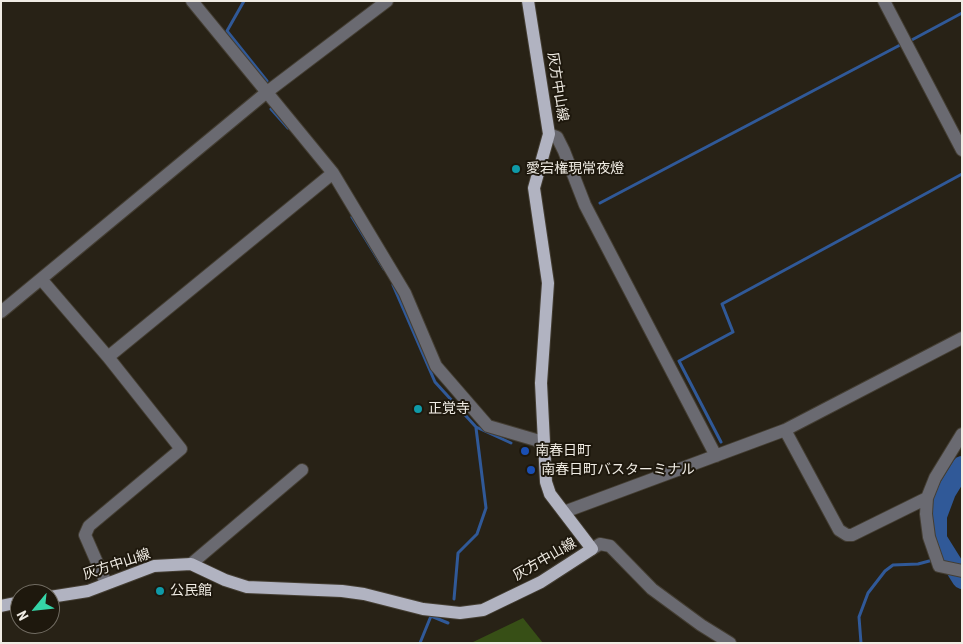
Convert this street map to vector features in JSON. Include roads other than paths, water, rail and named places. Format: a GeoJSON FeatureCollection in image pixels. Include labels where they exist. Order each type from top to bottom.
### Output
{"type":"FeatureCollection","features":[{"type":"Feature","properties":{"kind":"main road","name":"灰方中山線"},"geometry":{"type":"LineString","coordinates":[[60,595],[88,591],[154,566],[191,564],[225,580],[247,586],[349,592],[423,609],[460,612],[483,610],[541,582],[592,549],[548,489],[541,384],[548,283],[534,188],[549,134],[528,1]]}},
{"type":"Feature","properties":{"kind":"street"},"geometry":{"type":"LineString","coordinates":[[192,1],[333,173],[405,293],[436,366],[488,426],[536,440],[544,445]]}},
{"type":"Feature","properties":{"kind":"street"},"geometry":{"type":"LineString","coordinates":[[1,312],[267,92],[387,1]]}},
{"type":"Feature","properties":{"kind":"street"},"geometry":{"type":"LineString","coordinates":[[884,1],[962,150]]}},
{"type":"Feature","properties":{"kind":"street"},"geometry":{"type":"LineString","coordinates":[[549,134],[557,137],[585,205],[716,456]]}},
{"type":"Feature","properties":{"kind":"street"},"geometry":{"type":"LineString","coordinates":[[108,357],[333,173]]}},
{"type":"Feature","properties":{"kind":"street"},"geometry":{"type":"LineString","coordinates":[[41,279],[108,357],[181,449],[89,526],[85,535],[106,583]]}},
{"type":"Feature","properties":{"kind":"street"},"geometry":{"type":"LineString","coordinates":[[564,512],[785,430],[962,338]]}},
{"type":"Feature","properties":{"kind":"street"},"geometry":{"type":"LineString","coordinates":[[785,430],[839,530],[847,535],[852,535],[927,498]]}},
{"type":"Feature","properties":{"kind":"street"},"geometry":{"type":"LineString","coordinates":[[962,434],[935,478],[927,498],[926,514],[929,537],[939,566],[962,571]]}},
{"type":"Feature","properties":{"kind":"street"},"geometry":{"type":"LineString","coordinates":[[191,564],[302,470]]}},
{"type":"Feature","properties":{"kind":"street"},"geometry":{"type":"LineString","coordinates":[[592,549],[600,544],[610,546],[652,589],[700,625],[730,643]]}},
{"type":"Feature","properties":{"kind":"waterway"},"geometry":{"type":"LineString","coordinates":[[244,1],[227,31],[267,81]]}},
{"type":"Feature","properties":{"kind":"waterway"},"geometry":{"type":"LineString","coordinates":[[908,42],[962,13]]}},
{"type":"Feature","properties":{"kind":"waterway"},"geometry":{"type":"LineString","coordinates":[[600,203],[902,44]]}},
{"type":"Feature","properties":{"kind":"waterway"},"geometry":{"type":"LineString","coordinates":[[271,109],[288,128]]}},
{"type":"Feature","properties":{"kind":"waterway"},"geometry":{"type":"LineString","coordinates":[[721,442],[679,361],[733,332],[722,304],[962,174]]}},
{"type":"Feature","properties":{"kind":"waterway"},"geometry":{"type":"LineString","coordinates":[[352,217],[384,269]]}},
{"type":"Feature","properties":{"kind":"waterway"},"geometry":{"type":"LineString","coordinates":[[393,285],[435,382],[476,427],[511,443]]}},
{"type":"Feature","properties":{"kind":"waterway"},"geometry":{"type":"LineString","coordinates":[[454,599],[458,553],[477,534],[486,508],[476,428]]}},
{"type":"Feature","properties":{"kind":"waterway"},"geometry":{"type":"LineString","coordinates":[[962,466],[946,492],[937,516],[937,539],[962,579]]}},
{"type":"Feature","properties":{"kind":"waterway"},"geometry":{"type":"LineString","coordinates":[[939,559],[947,556]]}},
{"type":"Feature","properties":{"kind":"waterway"},"geometry":{"type":"LineString","coordinates":[[861,643],[859,617],[868,593],[885,571],[893,565],[918,564],[933,560]]}},
{"type":"Feature","properties":{"kind":"waterway"},"geometry":{"type":"LineString","coordinates":[[420,643],[431,616],[448,623]]}},
{"type":"Feature","properties":{"kind":"place","name":"愛宕権現常夜燈"},"geometry":{"type":"Point","coordinates":[516,169]}},
{"type":"Feature","properties":{"kind":"place","name":"正覚寺"},"geometry":{"type":"Point","coordinates":[418,409]}},
{"type":"Feature","properties":{"kind":"place","name":"南春日町"},"geometry":{"type":"Point","coordinates":[525,451]}},
{"type":"Feature","properties":{"kind":"place","name":"南春日町バスターミナル"},"geometry":{"type":"Point","coordinates":[531,470]}},
{"type":"Feature","properties":{"kind":"place","name":"公民館"},"geometry":{"type":"Point","coordinates":[160,591]}}]}
